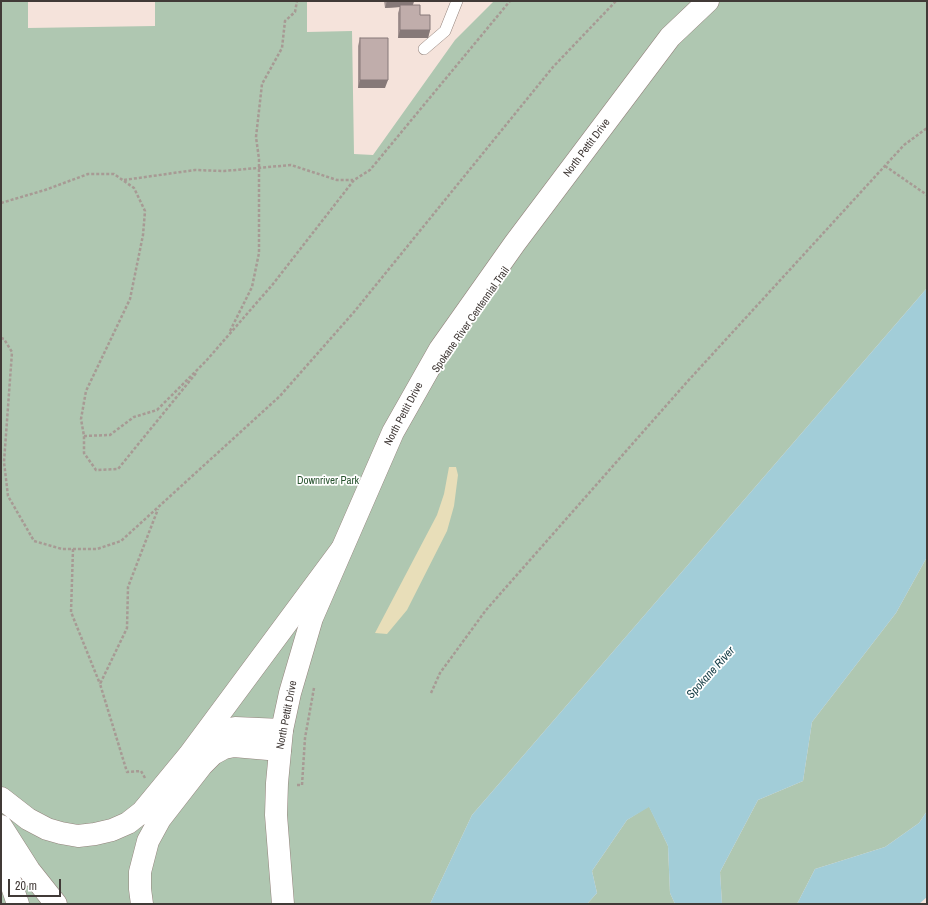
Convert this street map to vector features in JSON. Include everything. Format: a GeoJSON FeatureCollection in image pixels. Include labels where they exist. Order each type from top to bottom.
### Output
{"type":"FeatureCollection","features":[{"type":"Feature","properties":{"kind":"street","name":"North Pettit Drive"},"geometry":{"type":"LineString","coordinates":[[283,904],[276,815],[281,740],[297,664],[312,618],[393,432],[440,349],[516,243],[670,37],[708,1]]}},
{"type":"Feature","properties":{"kind":"street"},"geometry":{"type":"LineString","coordinates":[[1,798],[28,819],[47,829],[78,836],[112,830],[128,823],[142,812],[156,797],[202,739],[341,550]]}},
{"type":"Feature","properties":{"kind":"street"},"geometry":{"type":"LineString","coordinates":[[202,739],[225,730],[235,728],[281,740]]}},
{"type":"Feature","properties":{"kind":"street"},"geometry":{"type":"LineString","coordinates":[[142,904],[140,872],[148,841],[160,819],[202,765],[213,754],[224,748],[281,740]]}},
{"type":"Feature","properties":{"kind":"street"},"geometry":{"type":"LineString","coordinates":[[1,826],[22,859],[56,904]]}},
{"type":"Feature","properties":{"kind":"street"},"geometry":{"type":"LineString","coordinates":[[1,854],[18,904]]}},
{"type":"Feature","properties":{"kind":"lane"},"geometry":{"type":"LineString","coordinates":[[424,49],[445,31],[457,1]]}},
{"type":"Feature","properties":{"kind":"path"},"geometry":{"type":"LineString","coordinates":[[227,336],[252,287],[259,253],[259,168],[256,137],[262,84],[282,48],[285,21],[295,12],[297,1]]}},
{"type":"Feature","properties":{"kind":"path"},"geometry":{"type":"LineString","coordinates":[[1,203],[45,190],[88,174],[114,174],[134,188],[145,210],[143,235],[130,299],[86,391],[80,420],[84,436],[84,453],[96,470],[118,469],[206,361],[273,284],[354,180],[370,170],[510,1]]}},
{"type":"Feature","properties":{"kind":"path"},"geometry":{"type":"LineString","coordinates":[[1,338],[4,339],[12,352],[4,462],[8,496],[34,541],[62,549],[98,549],[121,541],[280,396],[354,312],[553,66],[616,1]]}},
{"type":"Feature","properties":{"kind":"path"},"geometry":{"type":"LineString","coordinates":[[431,693],[440,673],[486,610],[687,382],[885,166],[904,146],[927,128]]}},
{"type":"Feature","properties":{"kind":"path"},"geometry":{"type":"LineString","coordinates":[[123,180],[195,170],[224,171],[291,165],[337,180],[354,180]]}},
{"type":"Feature","properties":{"kind":"path"},"geometry":{"type":"LineString","coordinates":[[885,166],[927,195]]}},
{"type":"Feature","properties":{"kind":"path"},"geometry":{"type":"LineString","coordinates":[[84,436],[110,435],[134,417],[157,410],[206,361]]}},
{"type":"Feature","properties":{"kind":"path"},"geometry":{"type":"LineString","coordinates":[[100,684],[126,628],[128,587],[159,507]]}},
{"type":"Feature","properties":{"kind":"path"},"geometry":{"type":"LineString","coordinates":[[73,549],[71,612],[100,684],[127,772],[140,771],[156,797]]}},
{"type":"Feature","properties":{"kind":"path"},"geometry":{"type":"LineString","coordinates":[[296,785],[302,785],[305,738],[314,685]]}},
{"type":"Feature","properties":{"kind":"green space","name":"Downriver Park"},"geometry":{"type":"Polygon","coordinates":[[[1,1],[28,1],[28,28],[155,26],[155,1],[307,1],[307,32],[352,31],[354,154],[373,155],[455,40],[494,1],[927,1],[927,288],[472,815],[430,904],[1,904],[1,1]]]}},
{"type":"Feature","properties":{"kind":"green space"},"geometry":{"type":"Polygon","coordinates":[[[927,557],[927,811],[919,823],[885,847],[815,869],[797,904],[722,904],[720,872],[758,800],[803,781],[812,722],[896,613],[927,557]]]}},
{"type":"Feature","properties":{"kind":"green space"},"geometry":{"type":"Polygon","coordinates":[[[649,806],[668,846],[670,893],[675,904],[587,904],[597,893],[592,871],[627,820],[649,806]]]}},
{"type":"Feature","properties":{"kind":"sand"},"geometry":{"type":"Polygon","coordinates":[[[449,467],[456,467],[458,475],[454,506],[447,531],[407,610],[387,634],[375,633],[437,515],[444,494],[449,467]]]}},
{"type":"Feature","properties":{"kind":"water","name":"Spokane River"},"geometry":{"type":"Polygon","coordinates":[[[927,288],[927,557],[896,613],[812,722],[803,781],[758,800],[720,872],[722,904],[675,904],[670,893],[668,846],[649,807],[627,820],[592,871],[597,893],[587,904],[430,904],[472,815],[927,288]]]}},
{"type":"Feature","properties":{"kind":"water"},"geometry":{"type":"Polygon","coordinates":[[[927,811],[927,897],[919,904],[797,904],[815,869],[885,847],[919,823],[927,811]]]}},
{"type":"Feature","properties":{"kind":"building"},"geometry":{"type":"Polygon","coordinates":[[[400,5],[420,5],[420,15],[430,15],[430,30],[400,30],[400,5]]]}},
{"type":"Feature","properties":{"kind":"building"},"geometry":{"type":"Polygon","coordinates":[[[360,38],[388,38],[388,80],[360,80],[360,38]]]}}]}
